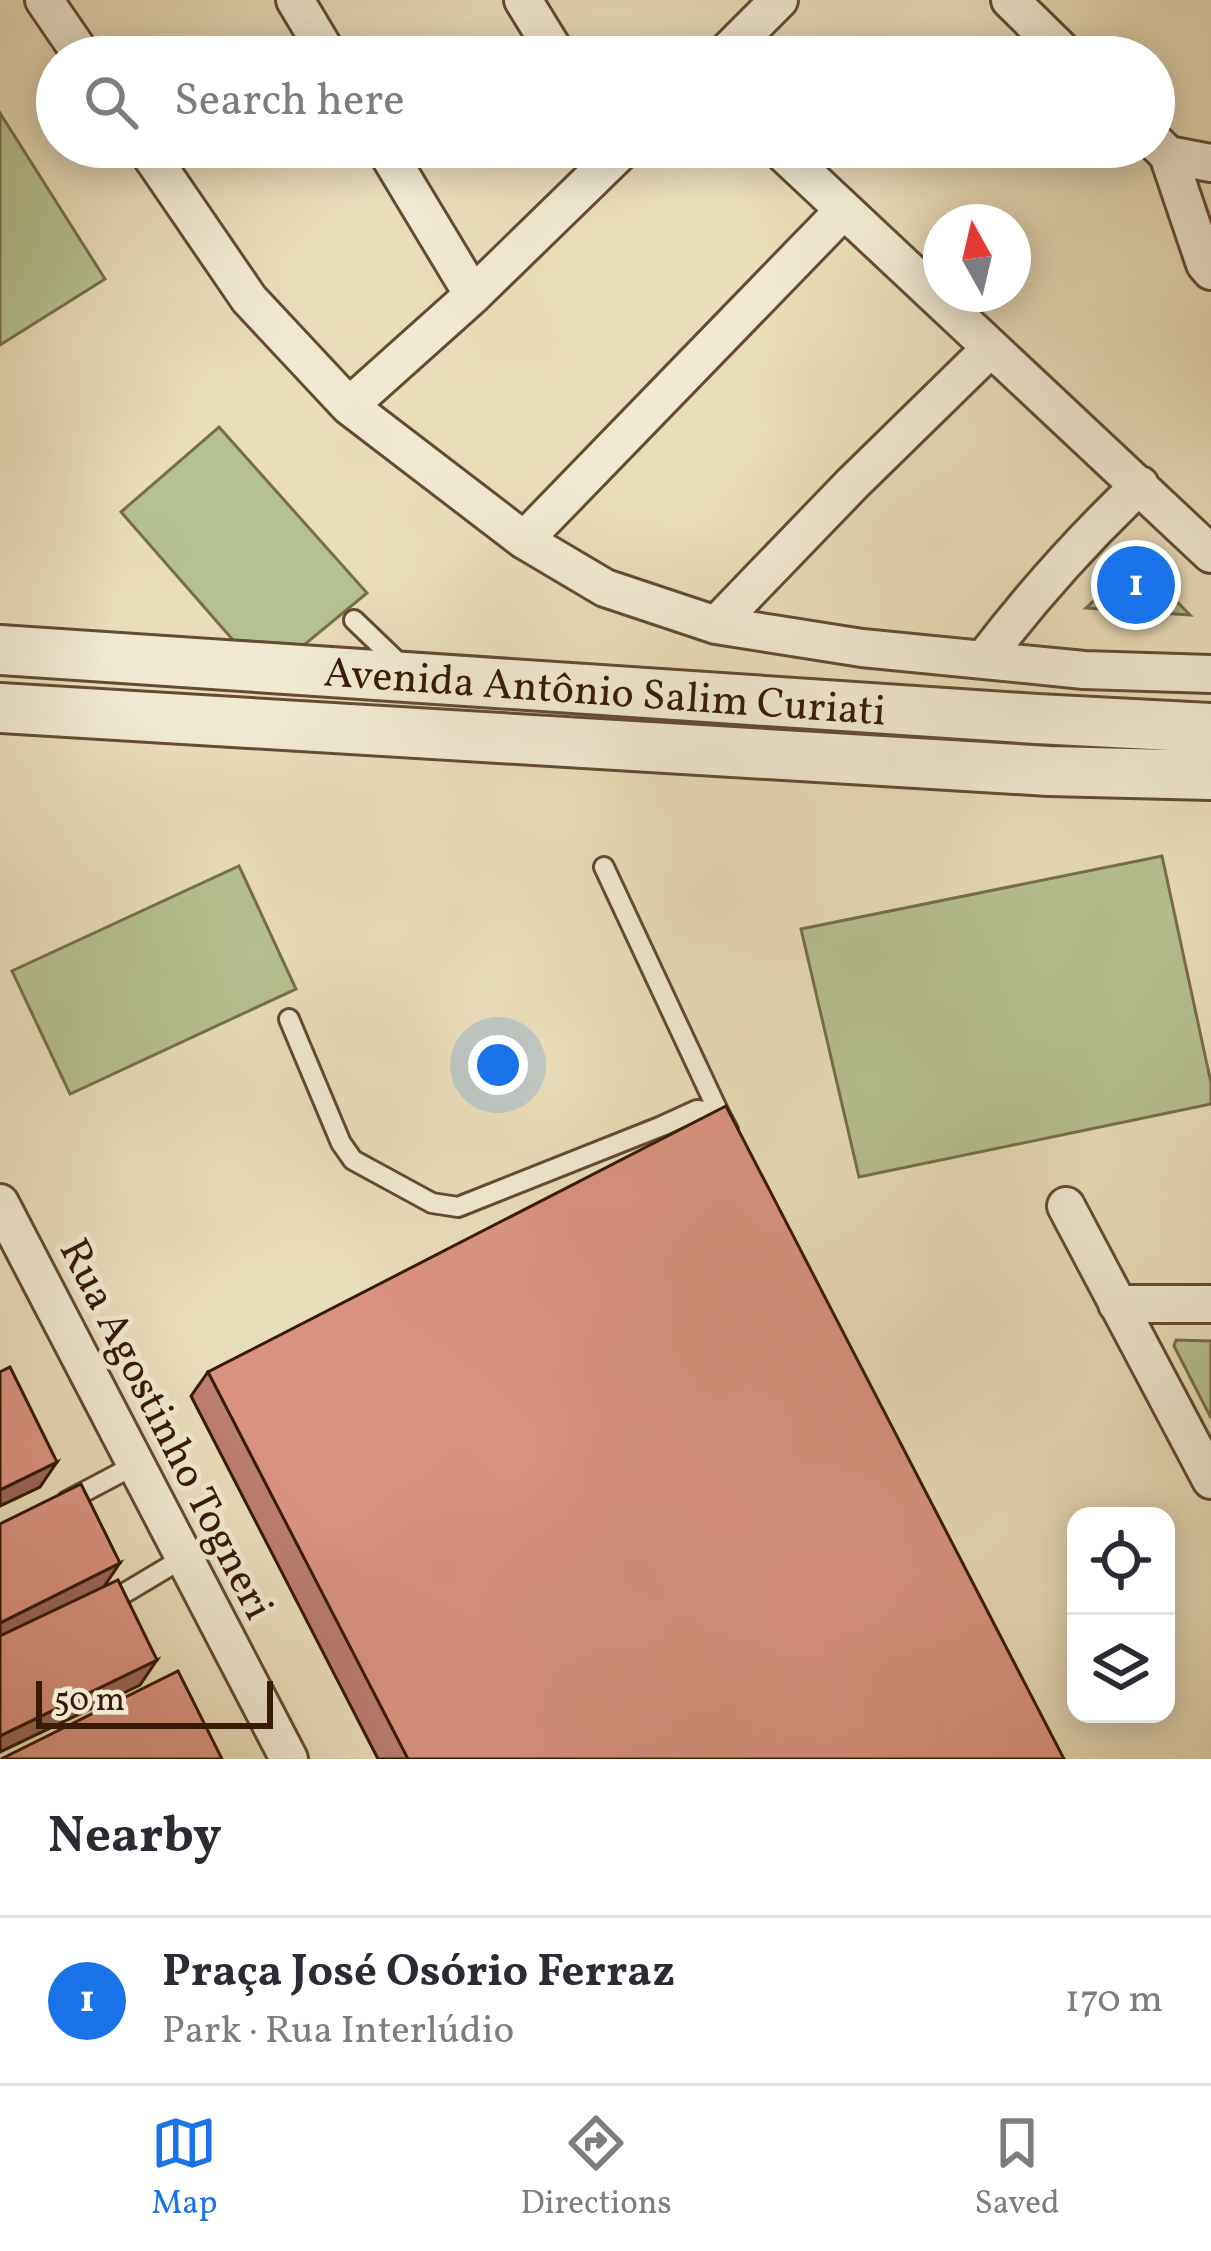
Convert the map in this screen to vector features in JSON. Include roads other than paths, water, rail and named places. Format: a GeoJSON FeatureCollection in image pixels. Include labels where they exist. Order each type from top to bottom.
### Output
{"type":"FeatureCollection","features":[{"type":"Feature","properties":{"kind":"street"},"geometry":{"type":"LineString","coordinates":[[44,0],[69,36]]}},
{"type":"Feature","properties":{"kind":"street"},"geometry":{"type":"LineString","coordinates":[[295,0],[316,36]]}},
{"type":"Feature","properties":{"kind":"street"},"geometry":{"type":"LineString","coordinates":[[523,0],[545,36]]}},
{"type":"Feature","properties":{"kind":"street"},"geometry":{"type":"LineString","coordinates":[[1010,0],[1047,36]]}},
{"type":"Feature","properties":{"kind":"street"},"geometry":{"type":"LineString","coordinates":[[742,36],[775,1]]}},
{"type":"Feature","properties":{"kind":"street"},"geometry":{"type":"LineString","coordinates":[[1175,152],[1211,163]]}},
{"type":"Feature","properties":{"kind":"street"},"geometry":{"type":"LineString","coordinates":[[159,168],[249,299],[349,406],[524,540],[605,588],[716,625],[862,648],[1084,670],[1211,674]]}},
{"type":"Feature","properties":{"kind":"street"},"geometry":{"type":"LineString","coordinates":[[397,168],[473,296]]}},
{"type":"Feature","properties":{"kind":"street"},"geometry":{"type":"LineString","coordinates":[[349,406],[473,296],[600,168]]}},
{"type":"Feature","properties":{"kind":"street"},"geometry":{"type":"LineString","coordinates":[[800,168],[1211,554]]}},
{"type":"Feature","properties":{"kind":"street"},"geometry":{"type":"LineString","coordinates":[[1169,168],[1211,272]]}},
{"type":"Feature","properties":{"kind":"street"},"geometry":{"type":"LineString","coordinates":[[524,540],[844,209]]}},
{"type":"Feature","properties":{"kind":"street"},"geometry":{"type":"LineString","coordinates":[[716,625],[991,348]]}},
{"type":"Feature","properties":{"kind":"street"},"geometry":{"type":"LineString","coordinates":[[984,659],[1073,550],[1140,485]]}},
{"type":"Feature","properties":{"kind":"street","name":"Avenida Antônio Salim Curiati"},"geometry":{"type":"LineString","coordinates":[[0,650],[1211,728]]}},
{"type":"Feature","properties":{"kind":"street","name":"Avenida Antônio Salim Curiati"},"geometry":{"type":"LineString","coordinates":[[0,708],[1049,771],[1211,775]]}},
{"type":"Feature","properties":{"kind":"street","name":"Rua Agostinho Togneri"},"geometry":{"type":"LineString","coordinates":[[0,1204],[289,1759]]}},
{"type":"Feature","properties":{"kind":"street"},"geometry":{"type":"LineString","coordinates":[[1066,1206],[1211,1480]]}},
{"type":"Feature","properties":{"kind":"street"},"geometry":{"type":"LineString","coordinates":[[1117,1304],[1211,1304]]}},
{"type":"Feature","properties":{"kind":"lane"},"geometry":{"type":"LineString","coordinates":[[354,620],[412,676]]}},
{"type":"Feature","properties":{"kind":"lane"},"geometry":{"type":"LineString","coordinates":[[604,867],[740,1154]]}},
{"type":"Feature","properties":{"kind":"lane"},"geometry":{"type":"LineString","coordinates":[[289,1019],[340,1143],[353,1160],[432,1203],[458,1207],[697,1110],[719,1113]]}},
{"type":"Feature","properties":{"kind":"lane"},"geometry":{"type":"LineString","coordinates":[[57,1507],[137,1464]]}},
{"type":"Feature","properties":{"kind":"lane"},"geometry":{"type":"LineString","coordinates":[[108,1603],[185,1557]]}},
{"type":"Feature","properties":{"kind":"place","name":"Praça José Osório Ferraz"},"geometry":{"type":"Point","coordinates":[1136,585]}}]}
